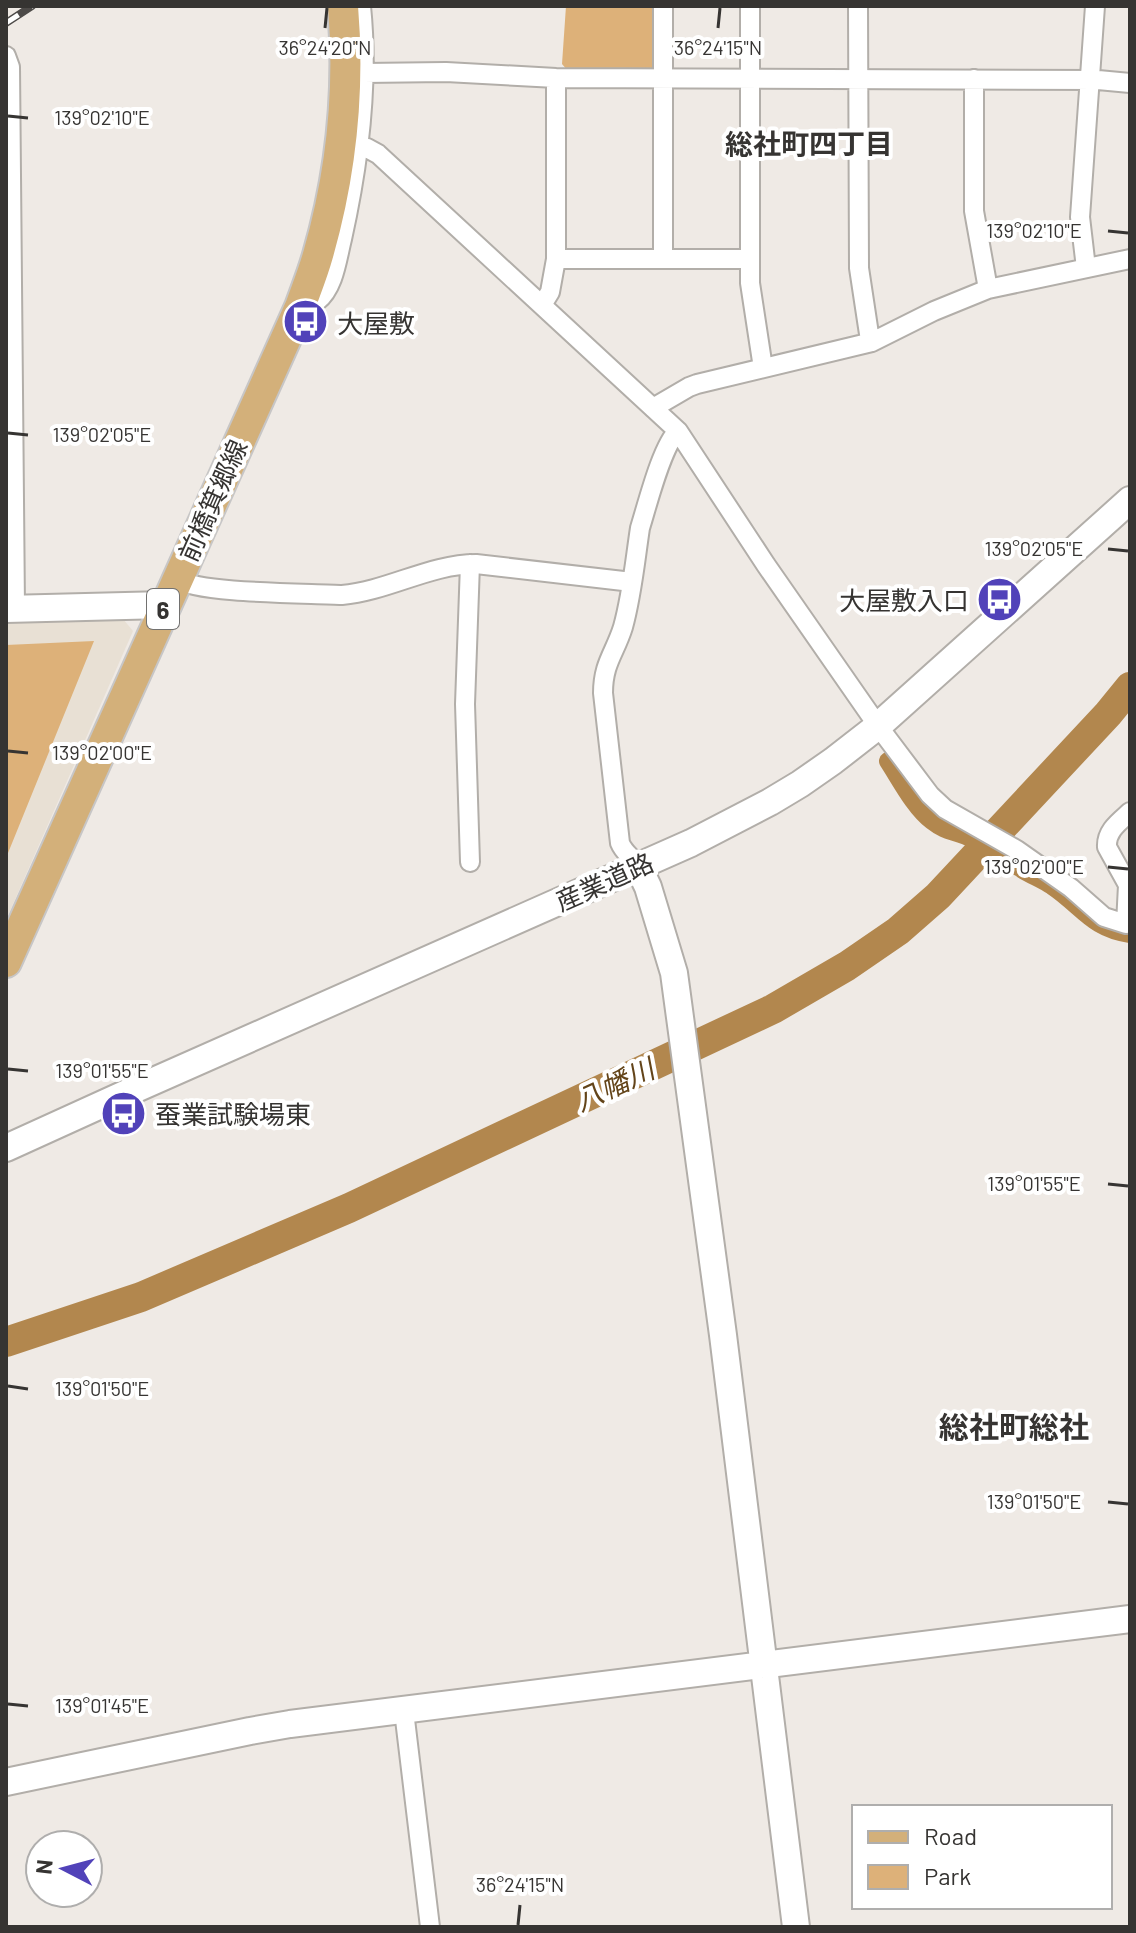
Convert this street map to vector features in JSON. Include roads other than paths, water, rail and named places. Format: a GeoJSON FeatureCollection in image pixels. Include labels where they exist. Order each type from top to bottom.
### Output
{"type":"FeatureCollection","features":[{"type":"Feature","properties":{"kind":"main road","name":"前橋箕郷線"},"geometry":{"type":"LineString","coordinates":[[6,962],[300,307],[318,255],[339,152],[349,10]]}},
{"type":"Feature","properties":{"kind":"street"},"geometry":{"type":"LineString","coordinates":[[663,6],[663,259]]}},
{"type":"Feature","properties":{"kind":"street"},"geometry":{"type":"LineString","coordinates":[[750,6],[751,296],[763,368]]}},
{"type":"Feature","properties":{"kind":"street"},"geometry":{"type":"LineString","coordinates":[[858,6],[859,276],[872,342]]}},
{"type":"Feature","properties":{"kind":"street"},"geometry":{"type":"LineString","coordinates":[[1086,268],[1080,217],[1095,6]]}},
{"type":"Feature","properties":{"kind":"street"},"geometry":{"type":"LineString","coordinates":[[300,307],[316,302],[328,286],[350,204],[359,147],[364,73],[349,10]]}},
{"type":"Feature","properties":{"kind":"street"},"geometry":{"type":"LineString","coordinates":[[6,56],[10,67],[11,608],[171,592],[188,584],[342,595],[470,564],[632,582]]}},
{"type":"Feature","properties":{"kind":"street"},"geometry":{"type":"LineString","coordinates":[[364,73],[446,72],[556,78],[1089,80],[1130,83]]}},
{"type":"Feature","properties":{"kind":"street"},"geometry":{"type":"LineString","coordinates":[[542,305],[550,292],[556,259],[556,78]]}},
{"type":"Feature","properties":{"kind":"street"},"geometry":{"type":"LineString","coordinates":[[974,79],[974,211],[988,289]]}},
{"type":"Feature","properties":{"kind":"street"},"geometry":{"type":"LineString","coordinates":[[359,147],[378,154],[678,431],[878,726],[930,795],[945,809],[1017,850],[1071,888],[1104,917],[1126,924],[1129,890],[1106,842],[1109,833],[1130,812]]}},
{"type":"Feature","properties":{"kind":"street"},"geometry":{"type":"LineString","coordinates":[[556,259],[750,259]]}},
{"type":"Feature","properties":{"kind":"street"},"geometry":{"type":"LineString","coordinates":[[653,408],[689,387],[872,342],[934,311],[988,289],[1130,259]]}},
{"type":"Feature","properties":{"kind":"street"},"geometry":{"type":"LineString","coordinates":[[678,431],[669,442],[644,517],[623,625],[606,664],[603,693],[620,843],[624,852],[633,858],[648,887],[674,973],[723,1335],[796,1927]]}},
{"type":"Feature","properties":{"kind":"street","name":"産業道路"},"geometry":{"type":"LineString","coordinates":[[6,1148],[691,843],[770,802],[833,761],[878,726],[1130,500]]}},
{"type":"Feature","properties":{"kind":"street"},"geometry":{"type":"LineString","coordinates":[[470,564],[465,704],[470,862]]}},
{"type":"Feature","properties":{"kind":"street"},"geometry":{"type":"LineString","coordinates":[[6,1782],[250,1731],[1130,1619]]}},
{"type":"Feature","properties":{"kind":"street"},"geometry":{"type":"LineString","coordinates":[[404,1711],[430,1927]]}},
{"type":"Feature","properties":{"kind":"waterway","name":"八幡川"},"geometry":{"type":"LineString","coordinates":[[6,1342],[141,1297],[349,1208],[773,1009],[847,966],[898,931],[938,896],[1130,687]]}},
{"type":"Feature","properties":{"kind":"waterway"},"geometry":{"type":"LineString","coordinates":[[888,761],[914,801],[937,825],[980,843],[1048,884],[1097,922],[1130,934]]}},
{"type":"Feature","properties":{"kind":"railway"},"geometry":{"type":"LineString","coordinates":[[6,23],[32,6]]}},
{"type":"Feature","properties":{"kind":"place","name":"大屋敷"},"geometry":{"type":"Point","coordinates":[306,322]}},
{"type":"Feature","properties":{"kind":"place","name":"大屋敷入口"},"geometry":{"type":"Point","coordinates":[1000,599]}},
{"type":"Feature","properties":{"kind":"place","name":"蚕業試験場東"},"geometry":{"type":"Point","coordinates":[124,1113]}},
{"type":"Feature","properties":{"kind":"district","name":"総社町四丁目"},"geometry":{"type":"Point","coordinates":[809,143]}},
{"type":"Feature","properties":{"kind":"district","name":"総社町総社"},"geometry":{"type":"Point","coordinates":[1014,1426]}}]}
